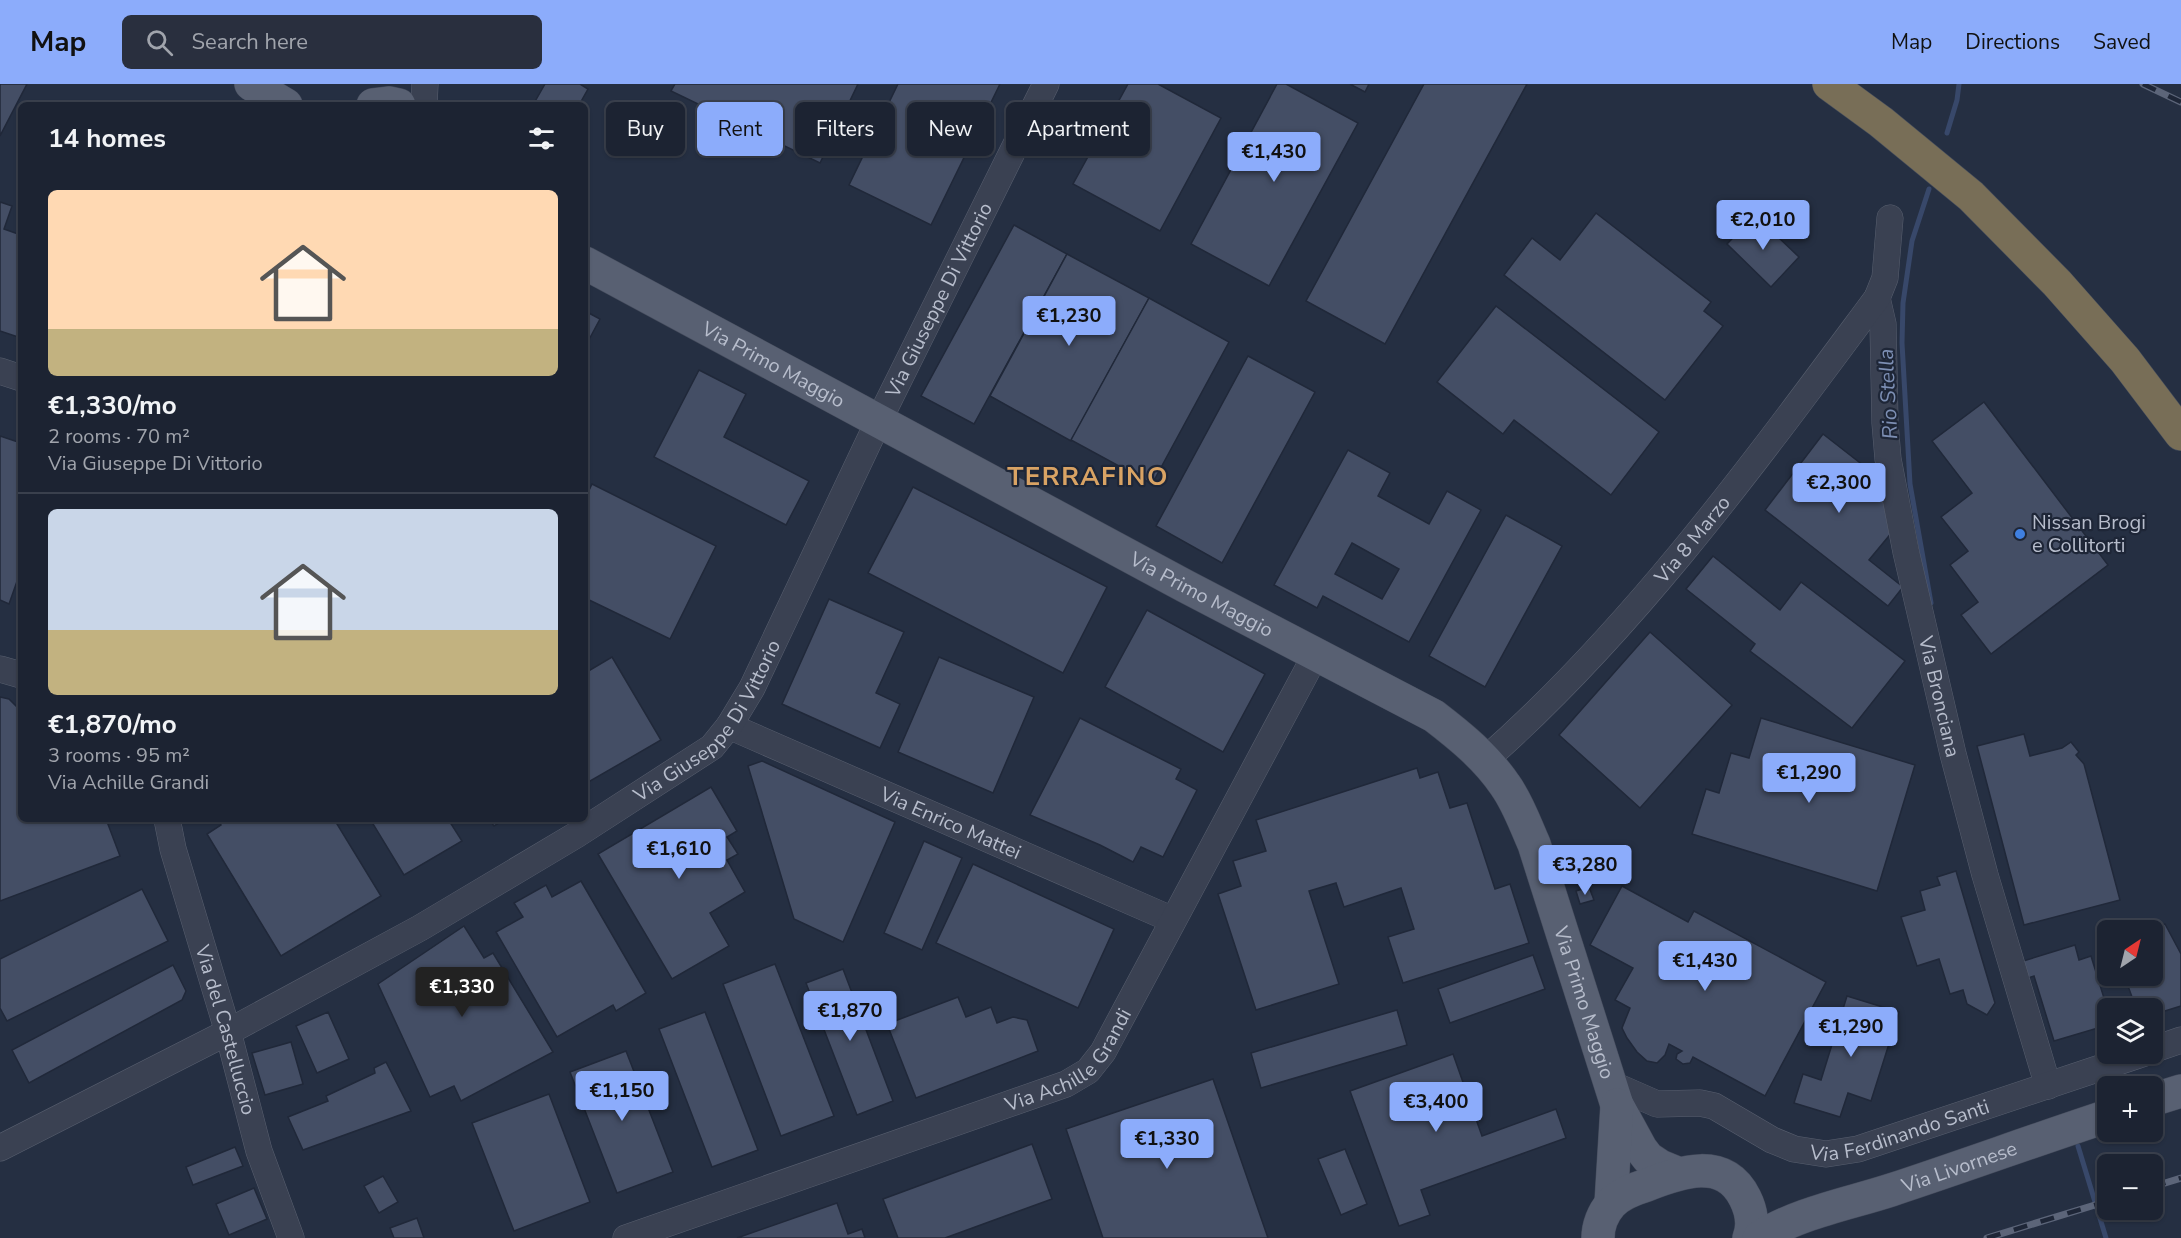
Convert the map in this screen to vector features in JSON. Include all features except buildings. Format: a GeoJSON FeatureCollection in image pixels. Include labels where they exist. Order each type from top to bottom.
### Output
{"type":"FeatureCollection","features":[{"type":"Feature","properties":{"kind":"highway"},"geometry":{"type":"LineString","coordinates":[[1829,84],[1897,135],[1971,196],[2057,283],[2125,360],[2181,434]]}},
{"type":"Feature","properties":{"kind":"highway"},"geometry":{"type":"LineString","coordinates":[[1862,84],[1903,111],[1975,173],[2056,251],[2128,331],[2181,397]]}},
{"type":"Feature","properties":{"kind":"main road","name":"Via Primo Maggio"},"geometry":{"type":"LineString","coordinates":[[588,265],[1185,586],[1434,716],[1485,760],[1505,784],[1516,804],[1534,844],[1613,1094],[1648,1158],[1677,1173]]}},
{"type":"Feature","properties":{"kind":"main road"},"geometry":{"type":"LineString","coordinates":[[2163,1097],[2181,1091]]}},
{"type":"Feature","properties":{"kind":"main road","name":"Via Primo Maggio"},"geometry":{"type":"LineString","coordinates":[[1611,1203],[1613,1094]]}},
{"type":"Feature","properties":{"kind":"main road","name":"Via Livornese"},"geometry":{"type":"LineString","coordinates":[[1759,1238],[1780,1225],[1810,1214],[1914,1182],[2097,1120]]}},
{"type":"Feature","properties":{"kind":"main road","name":"Via Livornese"},"geometry":{"type":"LineString","coordinates":[[1611,1203],[1628,1192],[1677,1173],[1707,1170],[1720,1174],[1733,1182],[1743,1194],[1772,1208],[1810,1214]]}},
{"type":"Feature","properties":{"kind":"main road"},"geometry":{"type":"LineString","coordinates":[[1743,1194],[1752,1219],[1749,1238]]}},
{"type":"Feature","properties":{"kind":"main road"},"geometry":{"type":"LineString","coordinates":[[1597,1236],[1601,1220],[1611,1203]]}},
{"type":"Feature","properties":{"kind":"street"},"geometry":{"type":"LineString","coordinates":[[424,102],[425,84]]}},
{"type":"Feature","properties":{"kind":"street","name":"Via Giuseppe Di Vittorio"},"geometry":{"type":"LineString","coordinates":[[0,1148],[228,1032],[420,928],[576,835],[712,747],[729,726],[752,688],[879,420],[1046,84]]}},
{"type":"Feature","properties":{"kind":"street"},"geometry":{"type":"LineString","coordinates":[[1877,298],[1885,278],[1890,218]]}},
{"type":"Feature","properties":{"kind":"street","name":"Via 8 Marzo"},"geometry":{"type":"LineString","coordinates":[[1485,760],[1550,701],[1677,560],[1877,298]]}},
{"type":"Feature","properties":{"kind":"street","name":"Via Bronciana"},"geometry":{"type":"LineString","coordinates":[[1877,298],[1884,330],[1884,412],[1888,459],[1906,552],[1985,875],[2048,1086]]}},
{"type":"Feature","properties":{"kind":"street"},"geometry":{"type":"LineString","coordinates":[[0,370],[18,377]]}},
{"type":"Feature","properties":{"kind":"street","name":"Via Achille Grandi"},"geometry":{"type":"LineString","coordinates":[[626,1238],[1066,1084],[1088,1071],[1103,1052],[1316,654]]}},
{"type":"Feature","properties":{"kind":"street"},"geometry":{"type":"LineString","coordinates":[[0,669],[18,674]]}},
{"type":"Feature","properties":{"kind":"street","name":"Via Enrico Mattei"},"geometry":{"type":"LineString","coordinates":[[729,726],[1173,920]]}},
{"type":"Feature","properties":{"kind":"street","name":"Via del Castelluccio"},"geometry":{"type":"LineString","coordinates":[[168,822],[173,849],[228,1032],[259,1151],[291,1238]]}},
{"type":"Feature","properties":{"kind":"street"},"geometry":{"type":"LineString","coordinates":[[2163,1046],[2181,1040]]}},
{"type":"Feature","properties":{"kind":"street","name":"Via Ferdinando Santi"},"geometry":{"type":"LineString","coordinates":[[1657,1104],[1700,1103],[1714,1106],[1772,1140],[1794,1149],[1826,1154],[1858,1149],[2113,1064]]}},
{"type":"Feature","properties":{"kind":"street"},"geometry":{"type":"LineString","coordinates":[[1613,1094],[1657,1104],[1633,1134]]}},
{"type":"Feature","properties":{"kind":"waterway","name":"Rio Stella"},"geometry":{"type":"LineString","coordinates":[[1947,133],[1957,100],[1959,84]]}},
{"type":"Feature","properties":{"kind":"waterway","name":"Rio Stella"},"geometry":{"type":"LineString","coordinates":[[1929,189],[1912,241],[1903,303],[1902,343],[1910,484],[1931,603]]}},
{"type":"Feature","properties":{"kind":"waterway","name":"Rio Stella"},"geometry":{"type":"LineString","coordinates":[[2078,1146],[2106,1238]]}},
{"type":"Feature","properties":{"kind":"railway"},"geometry":{"type":"LineString","coordinates":[[2143,84],[2181,102]]}},
{"type":"Feature","properties":{"kind":"railway"},"geometry":{"type":"LineString","coordinates":[[2163,1184],[2181,1178]]}},
{"type":"Feature","properties":{"kind":"railway"},"geometry":{"type":"LineString","coordinates":[[1987,1238],[2097,1204]]}},
{"type":"Feature","properties":{"kind":"place","name":"Nissan Brogi e Collitorti"},"geometry":{"type":"Point","coordinates":[2020,534]}},
{"type":"Feature","properties":{"kind":"district","name":"TERRAFINO"},"geometry":{"type":"Point","coordinates":[1088,476]}}]}
